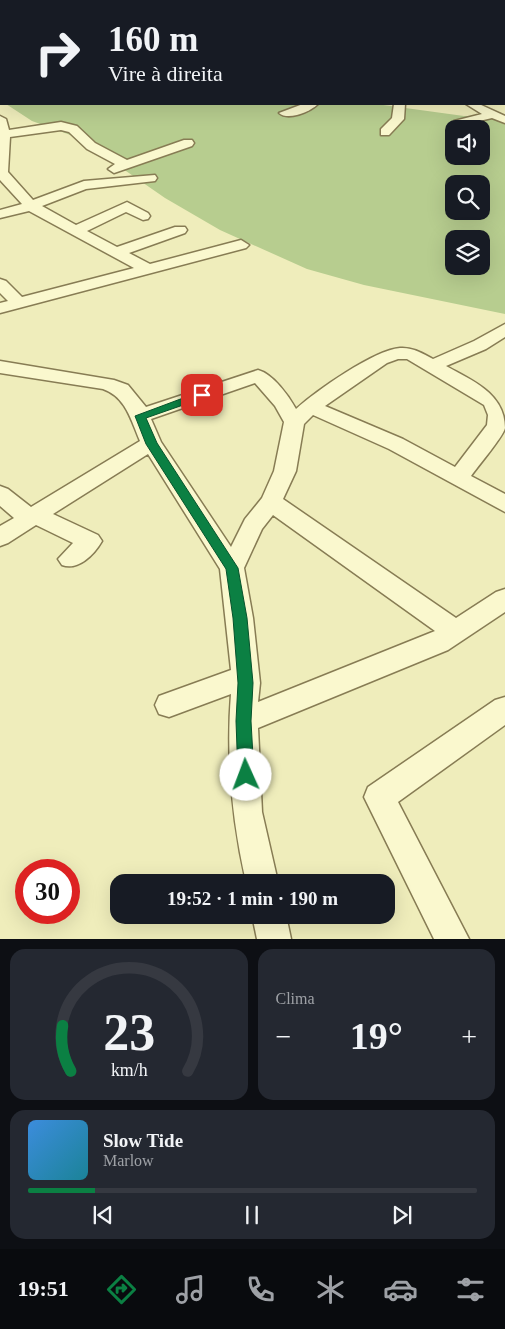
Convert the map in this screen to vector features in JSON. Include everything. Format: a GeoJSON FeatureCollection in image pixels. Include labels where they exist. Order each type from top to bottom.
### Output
{"type":"FeatureCollection","features":[{"type":"Feature","properties":{"kind":"street"},"geometry":{"type":"LineString","coordinates":[[285,113],[294,112],[310,105]]}},
{"type":"Feature","properties":{"kind":"street"},"geometry":{"type":"LineString","coordinates":[[385,132],[398,119],[399,105]]}},
{"type":"Feature","properties":{"kind":"street"},"geometry":{"type":"LineString","coordinates":[[473,105],[505,120]]}},
{"type":"Feature","properties":{"kind":"street"},"geometry":{"type":"LineString","coordinates":[[1,113],[4,134],[0,173],[31,206],[149,270]]}},
{"type":"Feature","properties":{"kind":"street"},"geometry":{"type":"LineString","coordinates":[[470,120],[491,115]]}},
{"type":"Feature","properties":{"kind":"street"},"geometry":{"type":"LineString","coordinates":[[4,134],[61,126],[69,127],[91,146],[126,165]]}},
{"type":"Feature","properties":{"kind":"street"},"geometry":{"type":"LineString","coordinates":[[84,185],[98,174],[188,143]]}},
{"type":"Feature","properties":{"kind":"street"},"geometry":{"type":"LineString","coordinates":[[0,214],[31,206],[84,185],[150,178]]}},
{"type":"Feature","properties":{"kind":"street"},"geometry":{"type":"LineString","coordinates":[[77,230],[127,206],[143,216]]}},
{"type":"Feature","properties":{"kind":"street"},"geometry":{"type":"LineString","coordinates":[[116,252],[180,230]]}},
{"type":"Feature","properties":{"kind":"street"},"geometry":{"type":"LineString","coordinates":[[0,308],[241,245]]}},
{"type":"Feature","properties":{"kind":"street"},"geometry":{"type":"LineString","coordinates":[[0,284],[19,303]]}},
{"type":"Feature","properties":{"kind":"street"},"geometry":{"type":"LineString","coordinates":[[432,365],[480,345],[505,329]]}},
{"type":"Feature","properties":{"kind":"street"},"geometry":{"type":"LineString","coordinates":[[232,568],[253,526],[272,502],[286,471],[294,422],[310,407],[382,359],[394,354],[404,352],[432,365],[490,399],[500,417],[498,426],[458,478]]}},
{"type":"Feature","properties":{"kind":"street"},"geometry":{"type":"LineString","coordinates":[[0,367],[107,384],[121,390],[135,405],[151,444],[232,568],[240,618],[245,677],[243,721],[247,812],[260,874]]}},
{"type":"Feature","properties":{"kind":"street"},"geometry":{"type":"LineString","coordinates":[[140,416],[258,376],[283,403],[294,422]]}},
{"type":"Feature","properties":{"kind":"street"},"geometry":{"type":"LineString","coordinates":[[310,407],[396,444],[505,504]]}},
{"type":"Feature","properties":{"kind":"street"},"geometry":{"type":"LineString","coordinates":[[0,537],[151,444]]}},
{"type":"Feature","properties":{"kind":"street"},"geometry":{"type":"LineString","coordinates":[[0,494],[32,517],[90,541],[70,559]]}},
{"type":"Feature","properties":{"kind":"street"},"geometry":{"type":"LineString","coordinates":[[272,502],[455,631]]}},
{"type":"Feature","properties":{"kind":"street"},"geometry":{"type":"LineString","coordinates":[[243,721],[439,642],[505,599]]}},
{"type":"Feature","properties":{"kind":"street"},"geometry":{"type":"LineString","coordinates":[[169,705],[245,677]]}},
{"type":"Feature","properties":{"kind":"street"},"geometry":{"type":"LineString","coordinates":[[452,939],[379,797],[505,709]]}},
{"type":"Feature","properties":{"kind":"street"},"geometry":{"type":"LineString","coordinates":[[271,924],[274,939]]}},
{"type":"Feature","properties":{"kind":"green space"},"geometry":{"type":"Polygon","coordinates":[[[8,105],[383,105],[464,116],[505,118],[505,314],[364,285],[307,269],[220,230],[165,198],[126,171],[95,144],[32,121],[8,105]]]}},
{"type":"Feature","properties":{"kind":"route"},"geometry":{"type":"LineString","coordinates":[[202,395],[140,416],[151,444],[217,548],[232,568],[240,618],[246,683],[243,721],[246,775]]}}]}
